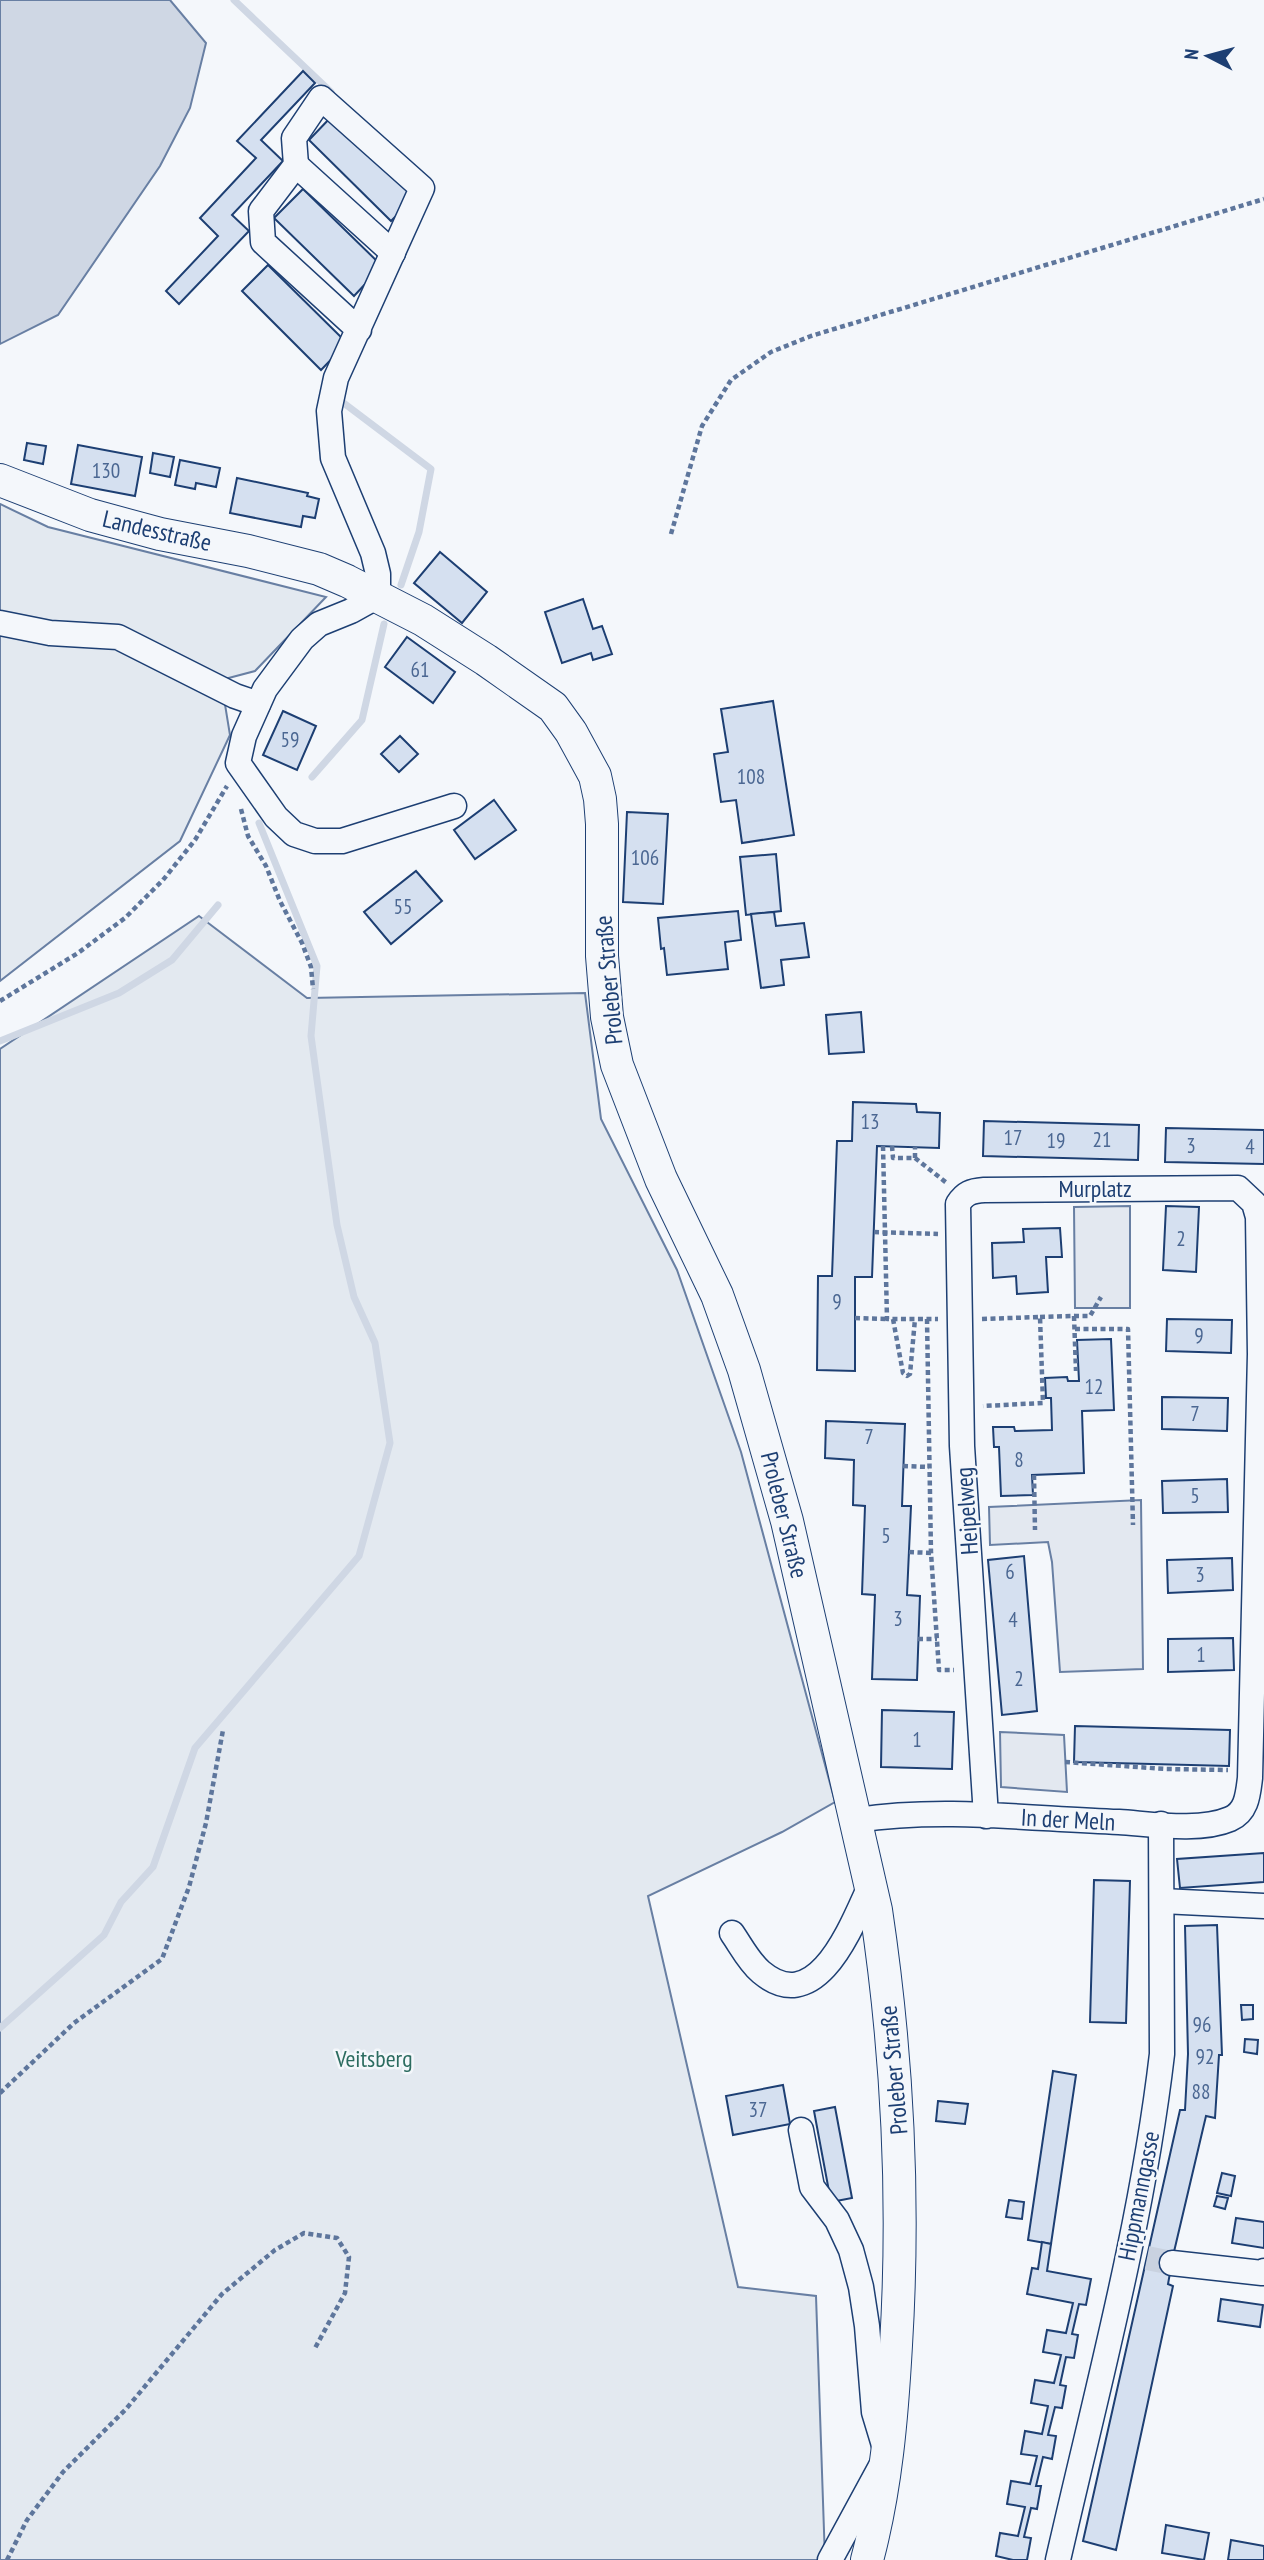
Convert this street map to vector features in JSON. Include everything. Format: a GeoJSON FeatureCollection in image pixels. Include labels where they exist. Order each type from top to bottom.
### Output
{"type":"FeatureCollection","features":[{"type":"Feature","properties":{"kind":"main road","name":"Landesstraße"},"geometry":{"type":"LineString","coordinates":[[0,480],[101,518],[318,569]]}},
{"type":"Feature","properties":{"kind":"main road","name":"Proleber Straße"},"geometry":{"type":"LineString","coordinates":[[318,569],[423,620],[486,660],[553,708],[571,732],[595,776],[602,824],[602,956],[607,1017],[617,1065],[662,1180],[717,1295],[744,1370],[787,1521],[871,1884],[885,1971],[902,2189],[901,2263],[887,2455],[882,2493],[867,2560]]}},
{"type":"Feature","properties":{"kind":"street"},"geometry":{"type":"LineString","coordinates":[[359,330],[263,242],[261,211],[296,165],[294,138],[321,98],[422,188],[406,219],[393,253],[359,330],[336,378],[329,411],[333,458],[373,553],[378,574],[378,596],[319,624],[302,639],[265,690],[244,736],[238,763],[276,817],[294,834],[315,841],[342,841],[454,806]]}},
{"type":"Feature","properties":{"kind":"street"},"geometry":{"type":"LineString","coordinates":[[296,165],[393,253]]}},
{"type":"Feature","properties":{"kind":"street"},"geometry":{"type":"LineString","coordinates":[[0,624],[50,633],[118,637],[234,696],[258,704]]}},
{"type":"Feature","properties":{"kind":"street","name":"In der Meln"},"geometry":{"type":"LineString","coordinates":[[857,1820],[886,1815],[934,1814],[1211,1825],[1232,1819],[1241,1812],[1248,1797],[1250,1779],[1260,1354],[1258,1217],[1254,1203],[1238,1188]]}},
{"type":"Feature","properties":{"kind":"street","name":"Murplatz"},"geometry":{"type":"LineString","coordinates":[[960,1200],[970,1191],[984,1190],[1238,1188]]}},
{"type":"Feature","properties":{"kind":"street","name":"Heipelweg"},"geometry":{"type":"LineString","coordinates":[[960,1200],[958,1320],[961,1407],[986,1816]]}},
{"type":"Feature","properties":{"kind":"street","name":"Hippmanngasse"},"geometry":{"type":"LineString","coordinates":[[1058,2560],[1137,2257],[1162,2054],[1161,1824]]}},
{"type":"Feature","properties":{"kind":"street"},"geometry":{"type":"LineString","coordinates":[[732,1933],[760,1971],[774,1981],[788,1985],[801,1984],[826,1967],[838,1951],[871,1884]]}},
{"type":"Feature","properties":{"kind":"street"},"geometry":{"type":"LineString","coordinates":[[1162,1902],[1264,1906]]}},
{"type":"Feature","properties":{"kind":"street"},"geometry":{"type":"LineString","coordinates":[[801,2130],[812,2187],[837,2220],[851,2250],[861,2287],[874,2412],[887,2455],[830,2560]]}},
{"type":"Feature","properties":{"kind":"street"},"geometry":{"type":"LineString","coordinates":[[1172,2263],[1263,2272]]}},
{"type":"Feature","properties":{"kind":"path"},"geometry":{"type":"LineString","coordinates":[[671,534],[702,426],[731,380],[771,352],[811,336],[1264,199]]}},
{"type":"Feature","properties":{"kind":"path"},"geometry":{"type":"LineString","coordinates":[[238,763],[239,800],[248,836],[266,866],[280,901],[302,943],[310,967],[313,989]]}},
{"type":"Feature","properties":{"kind":"path"},"geometry":{"type":"LineString","coordinates":[[0,1001],[88,946],[125,918],[163,880],[195,840],[216,807],[238,763]]}},
{"type":"Feature","properties":{"kind":"path"},"geometry":{"type":"LineString","coordinates":[[855,1318],[890,1319],[915,1319],[910,1374],[907,1376],[903,1373],[890,1319],[883,1146]]}},
{"type":"Feature","properties":{"kind":"path"},"geometry":{"type":"LineString","coordinates":[[892,1146],[893,1158],[915,1158],[960,1200]]}},
{"type":"Feature","properties":{"kind":"path"},"geometry":{"type":"LineString","coordinates":[[915,1147],[915,1158]]}},
{"type":"Feature","properties":{"kind":"path"},"geometry":{"type":"LineString","coordinates":[[874,1232],[910,1233]]}},
{"type":"Feature","properties":{"kind":"path"},"geometry":{"type":"LineString","coordinates":[[958,1320],[1090,1315],[1101,1297]]}},
{"type":"Feature","properties":{"kind":"path"},"geometry":{"type":"LineString","coordinates":[[1074,1316],[1076,1371]]}},
{"type":"Feature","properties":{"kind":"path"},"geometry":{"type":"LineString","coordinates":[[961,1407],[1044,1404],[1040,1317]]}},
{"type":"Feature","properties":{"kind":"path"},"geometry":{"type":"LineString","coordinates":[[926,1319],[931,1553],[939,1670],[977,1669]]}},
{"type":"Feature","properties":{"kind":"path"},"geometry":{"type":"LineString","coordinates":[[1075,1329],[1128,1329],[1133,1525]]}},
{"type":"Feature","properties":{"kind":"path"},"geometry":{"type":"LineString","coordinates":[[903,1465],[929,1467]]}},
{"type":"Feature","properties":{"kind":"path"},"geometry":{"type":"LineString","coordinates":[[1034,1475],[1035,1530]]}},
{"type":"Feature","properties":{"kind":"path"},"geometry":{"type":"LineString","coordinates":[[909,1552],[931,1553]]}},
{"type":"Feature","properties":{"kind":"path"},"geometry":{"type":"LineString","coordinates":[[918,1639],[937,1639]]}},
{"type":"Feature","properties":{"kind":"path"},"geometry":{"type":"LineString","coordinates":[[0,2093],[74,2023],[162,1959],[189,1887],[206,1824],[223,1730]]}},
{"type":"Feature","properties":{"kind":"path"},"geometry":{"type":"LineString","coordinates":[[1065,1762],[1219,1770]]}},
{"type":"Feature","properties":{"kind":"path"},"geometry":{"type":"LineString","coordinates":[[7,2560],[27,2520],[62,2472],[126,2409],[222,2294],[275,2250],[304,2233],[337,2238],[349,2257],[345,2293],[314,2350]]}},
{"type":"Feature","properties":{"kind":"green space"},"geometry":{"type":"Polygon","coordinates":[[[0,504],[48,527],[326,597],[255,671],[221,680],[230,735],[180,841],[0,981],[0,504]]]}},
{"type":"Feature","properties":{"kind":"green space","name":"Veitsberg"},"geometry":{"type":"Polygon","coordinates":[[[199,916],[307,998],[585,993],[601,1119],[677,1270],[741,1452],[835,1802],[782,1832],[648,1896],[738,2287],[816,2296],[825,2560],[0,2560],[0,1049],[199,916]]]}},
{"type":"Feature","properties":{"kind":"shaded area"},"geometry":{"type":"Polygon","coordinates":[[[0,0],[170,0],[206,43],[190,108],[160,166],[58,315],[0,344],[0,0]]]}},
{"type":"Feature","properties":{"kind":"shaded area"},"geometry":{"type":"Polygon","coordinates":[[[1130,1206],[1130,1308],[1075,1308],[1074,1207],[1130,1206]]]}},
{"type":"Feature","properties":{"kind":"shaded area"},"geometry":{"type":"Polygon","coordinates":[[[1141,1500],[1143,1669],[1060,1672],[1052,1562],[1048,1542],[990,1545],[989,1507],[1141,1500]]]}},
{"type":"Feature","properties":{"kind":"shaded area"},"geometry":{"type":"Polygon","coordinates":[[[1000,1732],[1064,1735],[1067,1792],[1001,1787],[1000,1732]]]}},
{"type":"Feature","properties":{"kind":"building"},"geometry":{"type":"Polygon","coordinates":[[[303,71],[315,83],[261,140],[283,161],[232,215],[249,231],[179,304],[166,291],[218,236],[200,218],[256,158],[237,141],[303,71]]]}},
{"type":"Feature","properties":{"kind":"building"},"geometry":{"type":"Polygon","coordinates":[[[332,116],[415,197],[391,221],[309,140],[332,116]]]}},
{"type":"Feature","properties":{"kind":"building"},"geometry":{"type":"Polygon","coordinates":[[[303,189],[382,266],[354,296],[274,218],[303,189]]]}},
{"type":"Feature","properties":{"kind":"building"},"geometry":{"type":"Polygon","coordinates":[[[268,265],[347,343],[321,370],[242,291],[268,265]]]}},
{"type":"Feature","properties":{"kind":"building"},"geometry":{"type":"Polygon","coordinates":[[[27,443],[46,446],[43,464],[24,460],[27,443]]]}},
{"type":"Feature","properties":{"kind":"building"},"geometry":{"type":"Polygon","coordinates":[[[78,445],[142,457],[135,496],[71,484],[78,445]]]}},
{"type":"Feature","properties":{"kind":"building"},"geometry":{"type":"Polygon","coordinates":[[[153,453],[174,457],[170,477],[150,473],[153,453]]]}},
{"type":"Feature","properties":{"kind":"building"},"geometry":{"type":"Polygon","coordinates":[[[180,460],[220,468],[216,487],[196,483],[195,489],[175,485],[180,460]]]}},
{"type":"Feature","properties":{"kind":"building"},"geometry":{"type":"Polygon","coordinates":[[[237,478],[308,493],[307,496],[319,499],[315,518],[303,516],[301,527],[230,513],[237,478]]]}},
{"type":"Feature","properties":{"kind":"building"},"geometry":{"type":"Polygon","coordinates":[[[440,552],[487,592],[462,623],[414,583],[440,552]]]}},
{"type":"Feature","properties":{"kind":"building"},"geometry":{"type":"Polygon","coordinates":[[[583,599],[593,629],[602,626],[612,654],[593,660],[591,653],[562,663],[545,612],[583,599]]]}},
{"type":"Feature","properties":{"kind":"building"},"geometry":{"type":"Polygon","coordinates":[[[407,637],[455,672],[433,703],[385,667],[407,637]]]}},
{"type":"Feature","properties":{"kind":"building"},"geometry":{"type":"Polygon","coordinates":[[[773,701],[794,835],[742,843],[736,800],[721,802],[714,754],[728,752],[721,709],[773,701]]]}},
{"type":"Feature","properties":{"kind":"building"},"geometry":{"type":"Polygon","coordinates":[[[283,711],[316,726],[297,770],[263,755],[283,711]]]}},
{"type":"Feature","properties":{"kind":"building"},"geometry":{"type":"Polygon","coordinates":[[[400,736],[418,754],[399,772],[381,754],[400,736]]]}},
{"type":"Feature","properties":{"kind":"building"},"geometry":{"type":"Polygon","coordinates":[[[494,800],[516,830],[475,859],[454,830],[494,800]]]}},
{"type":"Feature","properties":{"kind":"building"},"geometry":{"type":"Polygon","coordinates":[[[627,812],[668,814],[663,904],[623,902],[627,812]]]}},
{"type":"Feature","properties":{"kind":"building"},"geometry":{"type":"Polygon","coordinates":[[[776,854],[781,911],[746,915],[740,857],[776,854]]]}},
{"type":"Feature","properties":{"kind":"building"},"geometry":{"type":"Polygon","coordinates":[[[416,871],[442,901],[391,944],[364,912],[416,871]]]}},
{"type":"Feature","properties":{"kind":"building"},"geometry":{"type":"Polygon","coordinates":[[[738,911],[741,940],[725,942],[728,969],[667,975],[658,918],[738,911]]]}},
{"type":"Feature","properties":{"kind":"building"},"geometry":{"type":"Polygon","coordinates":[[[774,912],[776,926],[804,923],[809,957],[781,960],[784,985],[761,988],[751,914],[774,912]]]}},
{"type":"Feature","properties":{"kind":"building"},"geometry":{"type":"Polygon","coordinates":[[[861,1012],[864,1052],[829,1054],[826,1015],[861,1012]]]}},
{"type":"Feature","properties":{"kind":"building"},"geometry":{"type":"Polygon","coordinates":[[[853,1102],[916,1104],[917,1112],[940,1113],[939,1148],[877,1146],[872,1277],[855,1277],[855,1371],[817,1370],[818,1276],[832,1276],[837,1141],[852,1141],[853,1102]]]}},
{"type":"Feature","properties":{"kind":"building"},"geometry":{"type":"Polygon","coordinates":[[[984,1121],[1139,1125],[1138,1160],[983,1156],[984,1121]]]}},
{"type":"Feature","properties":{"kind":"building"},"geometry":{"type":"Polygon","coordinates":[[[1166,1128],[1264,1130],[1264,1164],[1165,1162],[1166,1128]]]}},
{"type":"Feature","properties":{"kind":"building"},"geometry":{"type":"Polygon","coordinates":[[[1166,1206],[1199,1207],[1196,1272],[1163,1270],[1166,1206]]]}},
{"type":"Feature","properties":{"kind":"building"},"geometry":{"type":"Polygon","coordinates":[[[1060,1228],[1062,1257],[1046,1257],[1048,1292],[1017,1294],[1016,1276],[993,1278],[992,1243],[1024,1242],[1023,1229],[1060,1228]]]}},
{"type":"Feature","properties":{"kind":"building"},"geometry":{"type":"Polygon","coordinates":[[[1167,1319],[1232,1320],[1231,1353],[1166,1351],[1167,1319]]]}},
{"type":"Feature","properties":{"kind":"building"},"geometry":{"type":"Polygon","coordinates":[[[1111,1339],[1114,1410],[1082,1411],[1084,1473],[1032,1475],[1033,1495],[1001,1496],[999,1447],[994,1447],[993,1427],[1014,1427],[1015,1431],[1052,1430],[1051,1398],[1046,1398],[1045,1378],[1067,1377],[1068,1381],[1079,1381],[1077,1340],[1111,1339]]]}},
{"type":"Feature","properties":{"kind":"building"},"geometry":{"type":"Polygon","coordinates":[[[1162,1397],[1228,1398],[1227,1431],[1162,1429],[1162,1397]]]}},
{"type":"Feature","properties":{"kind":"building"},"geometry":{"type":"Polygon","coordinates":[[[826,1421],[905,1424],[902,1506],[911,1506],[907,1595],[920,1596],[917,1680],[872,1679],[875,1595],[862,1594],[865,1506],[853,1505],[854,1460],[825,1458],[826,1421]]]}},
{"type":"Feature","properties":{"kind":"building"},"geometry":{"type":"Polygon","coordinates":[[[1227,1479],[1228,1512],[1163,1513],[1162,1481],[1227,1479]]]}},
{"type":"Feature","properties":{"kind":"building"},"geometry":{"type":"Polygon","coordinates":[[[1024,1556],[1037,1711],[1002,1715],[988,1560],[1024,1556]]]}},
{"type":"Feature","properties":{"kind":"building"},"geometry":{"type":"Polygon","coordinates":[[[1232,1558],[1233,1590],[1168,1593],[1167,1560],[1232,1558]]]}},
{"type":"Feature","properties":{"kind":"building"},"geometry":{"type":"Polygon","coordinates":[[[1233,1638],[1234,1670],[1168,1672],[1168,1639],[1233,1638]]]}},
{"type":"Feature","properties":{"kind":"building"},"geometry":{"type":"Polygon","coordinates":[[[882,1710],[954,1712],[952,1769],[881,1767],[882,1710]]]}},
{"type":"Feature","properties":{"kind":"building"},"geometry":{"type":"Polygon","coordinates":[[[1075,1726],[1230,1730],[1229,1766],[1074,1762],[1075,1726]]]}},
{"type":"Feature","properties":{"kind":"building"},"geometry":{"type":"Polygon","coordinates":[[[1264,1853],[1264,1882],[1180,1888],[1177,1859],[1264,1853]]]}},
{"type":"Feature","properties":{"kind":"building"},"geometry":{"type":"Polygon","coordinates":[[[1094,1880],[1130,1881],[1126,2023],[1090,2022],[1094,1880]]]}},
{"type":"Feature","properties":{"kind":"building"},"geometry":{"type":"Polygon","coordinates":[[[1217,1925],[1222,2055],[1219,2055],[1215,2118],[1206,2116],[1173,2256],[1168,2284],[1173,2286],[1116,2550],[1083,2541],[1180,2110],[1185,2110],[1188,2054],[1185,1926],[1217,1925]]]}},
{"type":"Feature","properties":{"kind":"building"},"geometry":{"type":"Polygon","coordinates":[[[1241,2005],[1253,2005],[1253,2019],[1242,2020],[1241,2005]]]}},
{"type":"Feature","properties":{"kind":"building"},"geometry":{"type":"Polygon","coordinates":[[[1245,2039],[1258,2040],[1257,2054],[1244,2052],[1245,2039]]]}},
{"type":"Feature","properties":{"kind":"building"},"geometry":{"type":"Polygon","coordinates":[[[1053,2071],[1076,2075],[1051,2244],[1028,2240],[1053,2071]]]}},
{"type":"Feature","properties":{"kind":"building"},"geometry":{"type":"Polygon","coordinates":[[[783,2085],[790,2124],[733,2135],[726,2096],[783,2085]]]}},
{"type":"Feature","properties":{"kind":"building"},"geometry":{"type":"Polygon","coordinates":[[[938,2101],[968,2104],[965,2124],[936,2121],[938,2101]]]}},
{"type":"Feature","properties":{"kind":"building"},"geometry":{"type":"Polygon","coordinates":[[[835,2107],[852,2198],[831,2202],[814,2111],[835,2107]]]}},
{"type":"Feature","properties":{"kind":"building"},"geometry":{"type":"Polygon","coordinates":[[[1222,2173],[1235,2176],[1231,2196],[1217,2193],[1222,2173]]]}},
{"type":"Feature","properties":{"kind":"building"},"geometry":{"type":"Polygon","coordinates":[[[1217,2196],[1228,2198],[1225,2209],[1214,2206],[1217,2196]]]}},
{"type":"Feature","properties":{"kind":"building"},"geometry":{"type":"Polygon","coordinates":[[[1009,2200],[1024,2202],[1022,2219],[1006,2217],[1009,2200]]]}},
{"type":"Feature","properties":{"kind":"building"},"geometry":{"type":"Polygon","coordinates":[[[1236,2218],[1264,2222],[1264,2248],[1232,2243],[1236,2218]]]}},
{"type":"Feature","properties":{"kind":"building"},"geometry":{"type":"Polygon","coordinates":[[[1042,2242],[1051,2244],[1047,2271],[1091,2279],[1086,2305],[1079,2304],[1072,2334],[1078,2335],[1074,2358],[1066,2357],[1060,2385],[1066,2386],[1062,2408],[1055,2407],[1048,2435],[1056,2436],[1052,2459],[1043,2457],[1036,2486],[1041,2486],[1037,2509],[1031,2508],[1024,2537],[1031,2538],[1027,2560],[1013,2560],[996,2556],[1000,2533],[1018,2536],[1025,2507],[1007,2504],[1011,2481],[1030,2484],[1037,2456],[1021,2454],[1025,2431],[1042,2434],[1048,2406],[1031,2403],[1035,2380],[1054,2383],[1061,2355],[1043,2352],[1047,2330],[1066,2333],[1073,2303],[1027,2294],[1032,2268],[1038,2269],[1042,2242]]]}},
{"type":"Feature","properties":{"kind":"building"},"geometry":{"type":"Polygon","coordinates":[[[1221,2299],[1263,2305],[1260,2327],[1218,2321],[1221,2299]]]}},
{"type":"Feature","properties":{"kind":"building"},"geometry":{"type":"Polygon","coordinates":[[[1166,2525],[1209,2533],[1204,2560],[1162,2553],[1166,2525]]]}},
{"type":"Feature","properties":{"kind":"building"},"geometry":{"type":"Polygon","coordinates":[[[1231,2540],[1264,2546],[1264,2560],[1228,2560],[1231,2540]]]}},
{"type":"Feature","properties":{"kind":"waterway"},"geometry":{"type":"LineString","coordinates":[[234,0],[331,92]]}},
{"type":"Feature","properties":{"kind":"waterway"},"geometry":{"type":"LineString","coordinates":[[341,396],[341,401],[431,469],[419,532],[401,585]]}},
{"type":"Feature","properties":{"kind":"waterway"},"geometry":{"type":"LineString","coordinates":[[312,777],[362,720],[384,624]]}},
{"type":"Feature","properties":{"kind":"waterway"},"geometry":{"type":"LineString","coordinates":[[0,2028],[104,1935],[121,1902],[153,1867],[195,1748],[359,1556],[390,1443],[375,1343],[354,1297],[337,1225],[311,1036],[317,966],[259,823]]}},
{"type":"Feature","properties":{"kind":"waterway"},"geometry":{"type":"LineString","coordinates":[[0,1041],[119,993],[172,960],[218,905]]}},
{"type":"Feature","properties":{"kind":"tunnel"},"geometry":{"type":"LineString","coordinates":[[1147,2258],[1172,2263]]}}]}
